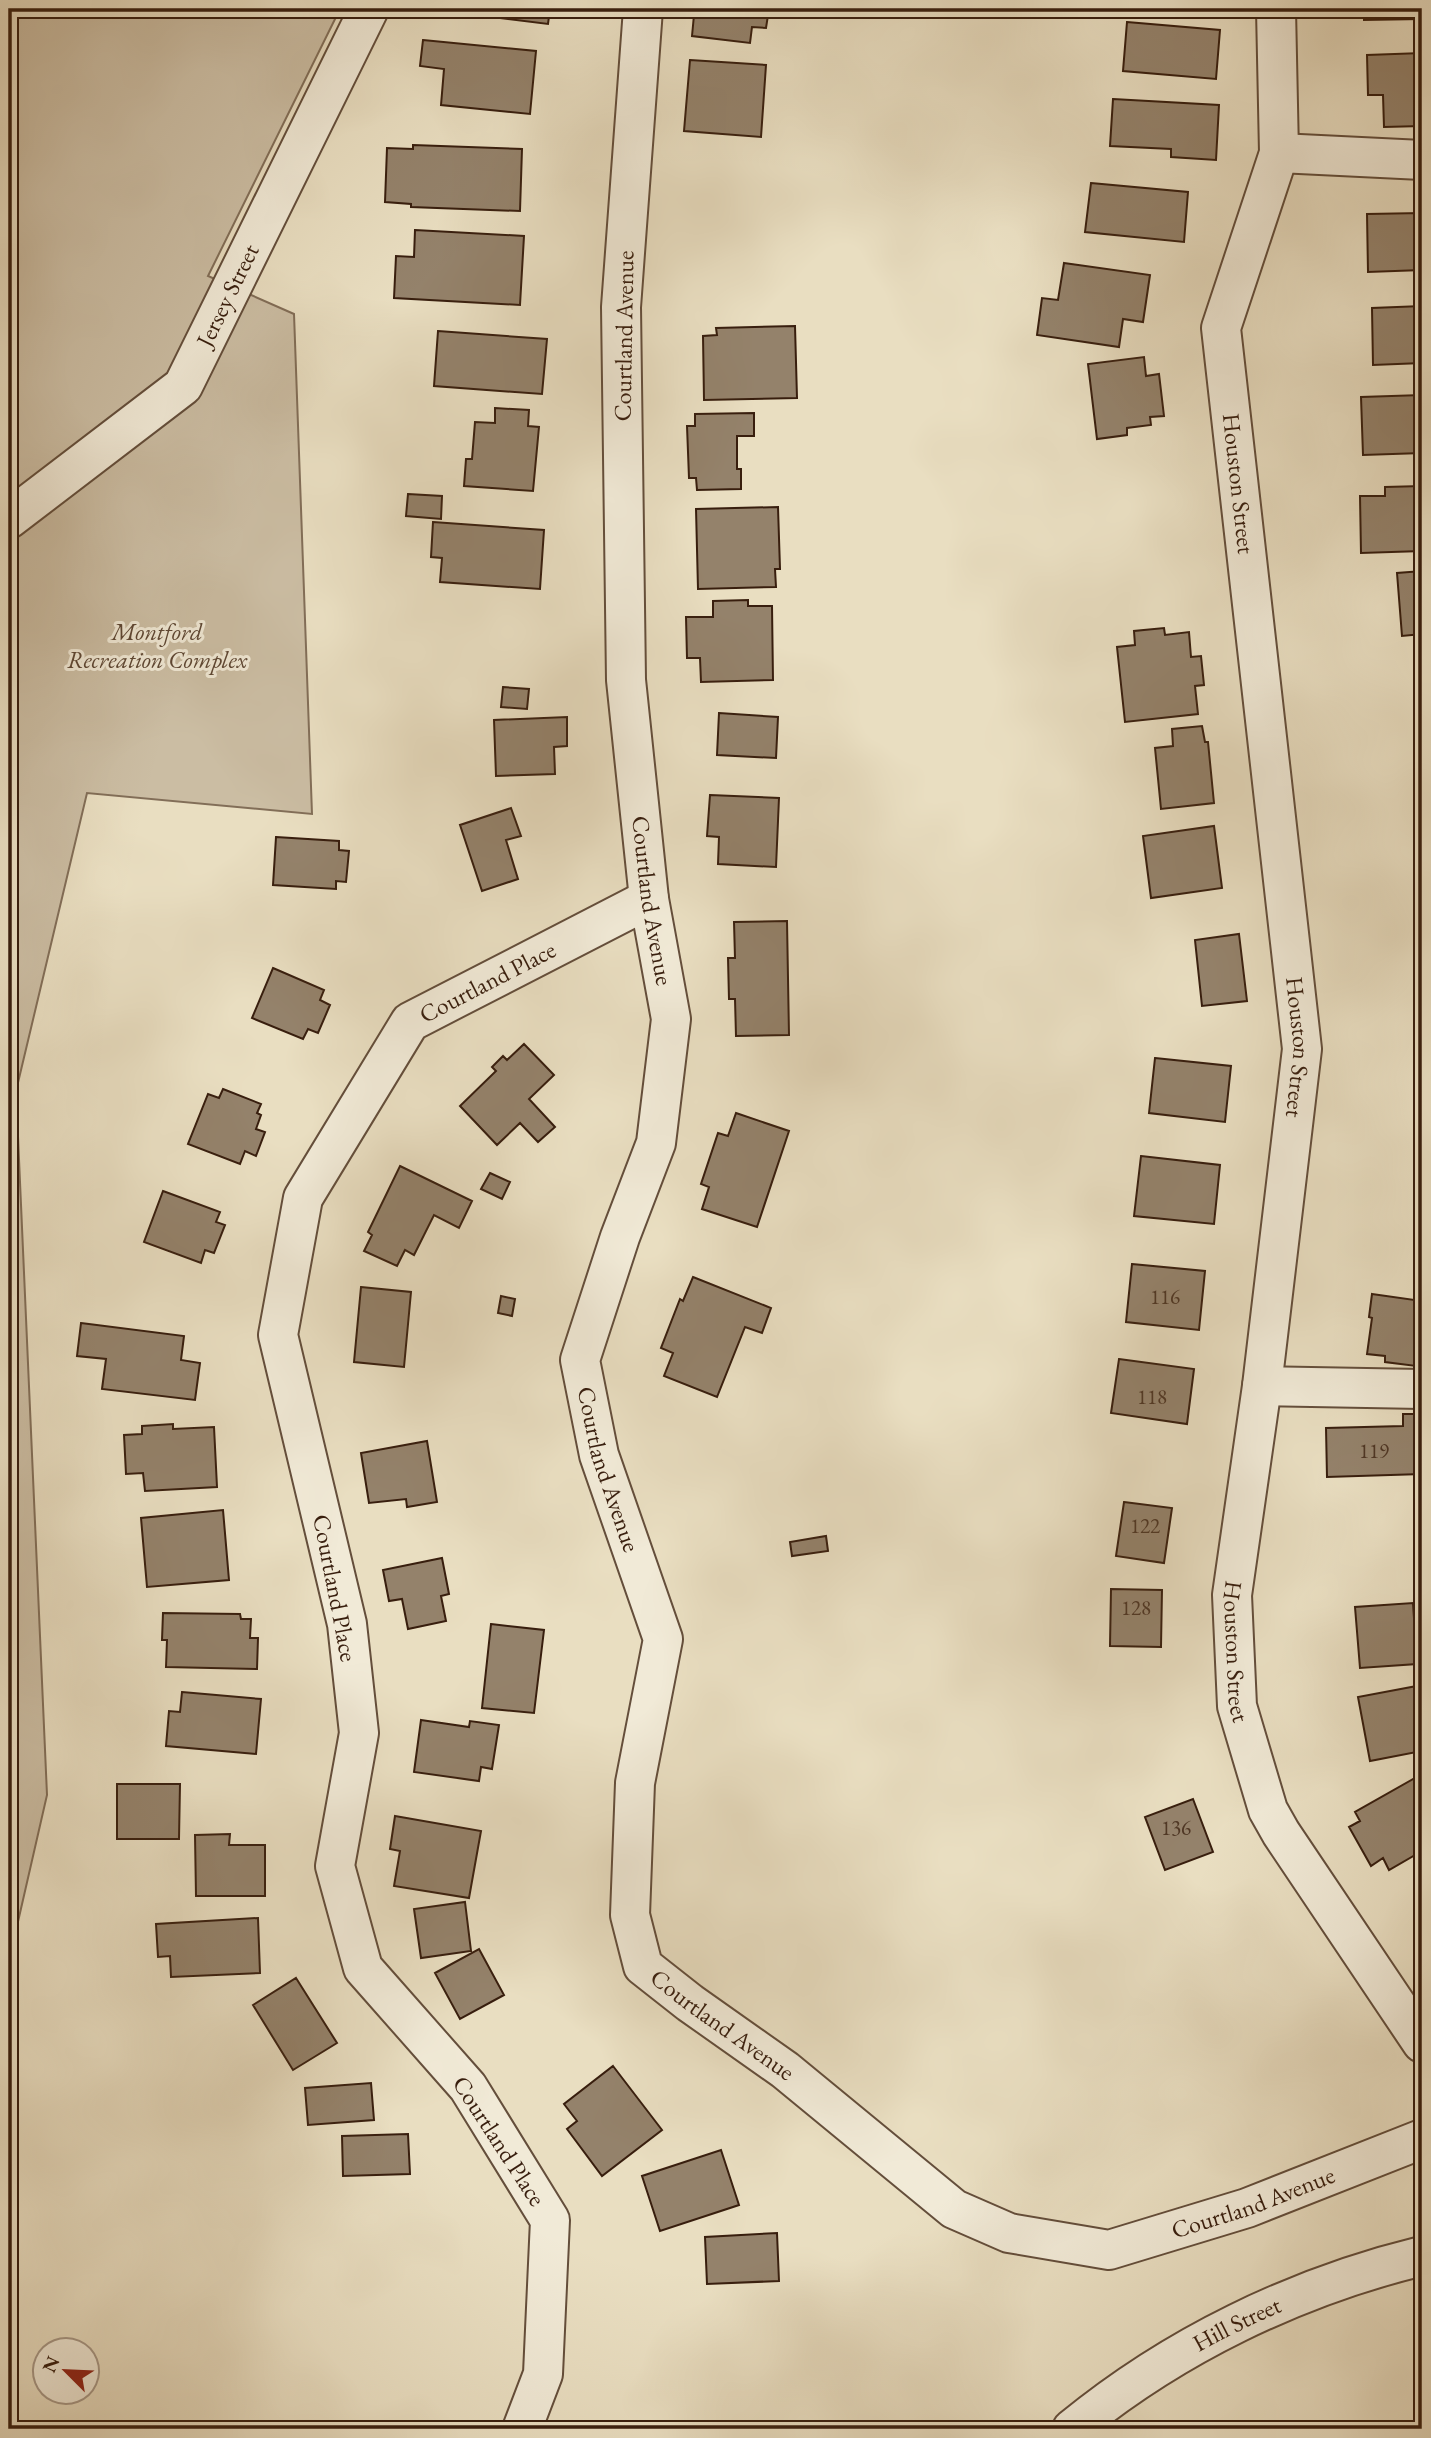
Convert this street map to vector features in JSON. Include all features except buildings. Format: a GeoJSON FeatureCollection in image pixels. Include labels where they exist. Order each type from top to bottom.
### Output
{"type":"FeatureCollection","features":[{"type":"Feature","properties":{"kind":"street","name":"Jersey Street"},"geometry":{"type":"LineString","coordinates":[[9,519],[183,386],[369,9]]}},
{"type":"Feature","properties":{"kind":"street","name":"Courtland Avenue"},"geometry":{"type":"LineString","coordinates":[[643,9],[621,307],[626,680],[649,899],[671,1019],[656,1143],[620,1237],[580,1360],[598,1455],[663,1639],[635,1783],[630,1915],[643,1966],[785,2070],[954,2209],[1009,2233],[1109,2250],[1247,2208],[1422,2139]]}},
{"type":"Feature","properties":{"kind":"street","name":"Houston Street"},"geometry":{"type":"LineString","coordinates":[[1276,9],[1279,153],[1221,328],[1302,1049],[1262,1386],[1232,1595],[1237,1706],[1268,1810],[1422,2043]]}},
{"type":"Feature","properties":{"kind":"street"},"geometry":{"type":"LineString","coordinates":[[1279,153],[1422,160]]}},
{"type":"Feature","properties":{"kind":"street","name":"Courtland Place"},"geometry":{"type":"LineString","coordinates":[[522,2429],[543,2374],[550,2220],[468,2087],[363,1968],[335,1866],[359,1733],[347,1624],[278,1335],[303,1198],[410,1022],[649,899]]}},
{"type":"Feature","properties":{"kind":"street"},"geometry":{"type":"LineString","coordinates":[[1262,1386],[1422,1389]]}},
{"type":"Feature","properties":{"kind":"street","name":"Hill Street"},"geometry":{"type":"LineString","coordinates":[[1072,2429],[1107,2400],[1207,2337],[1282,2302],[1382,2266],[1422,2256]]}},
{"type":"Feature","properties":{"kind":"green space","name":"Montford Recreation Complex"},"geometry":{"type":"Polygon","coordinates":[[[9,9],[340,9],[208,276],[294,314],[312,814],[87,793],[16,1091],[47,1795],[9,1961],[9,9]]]}}]}
